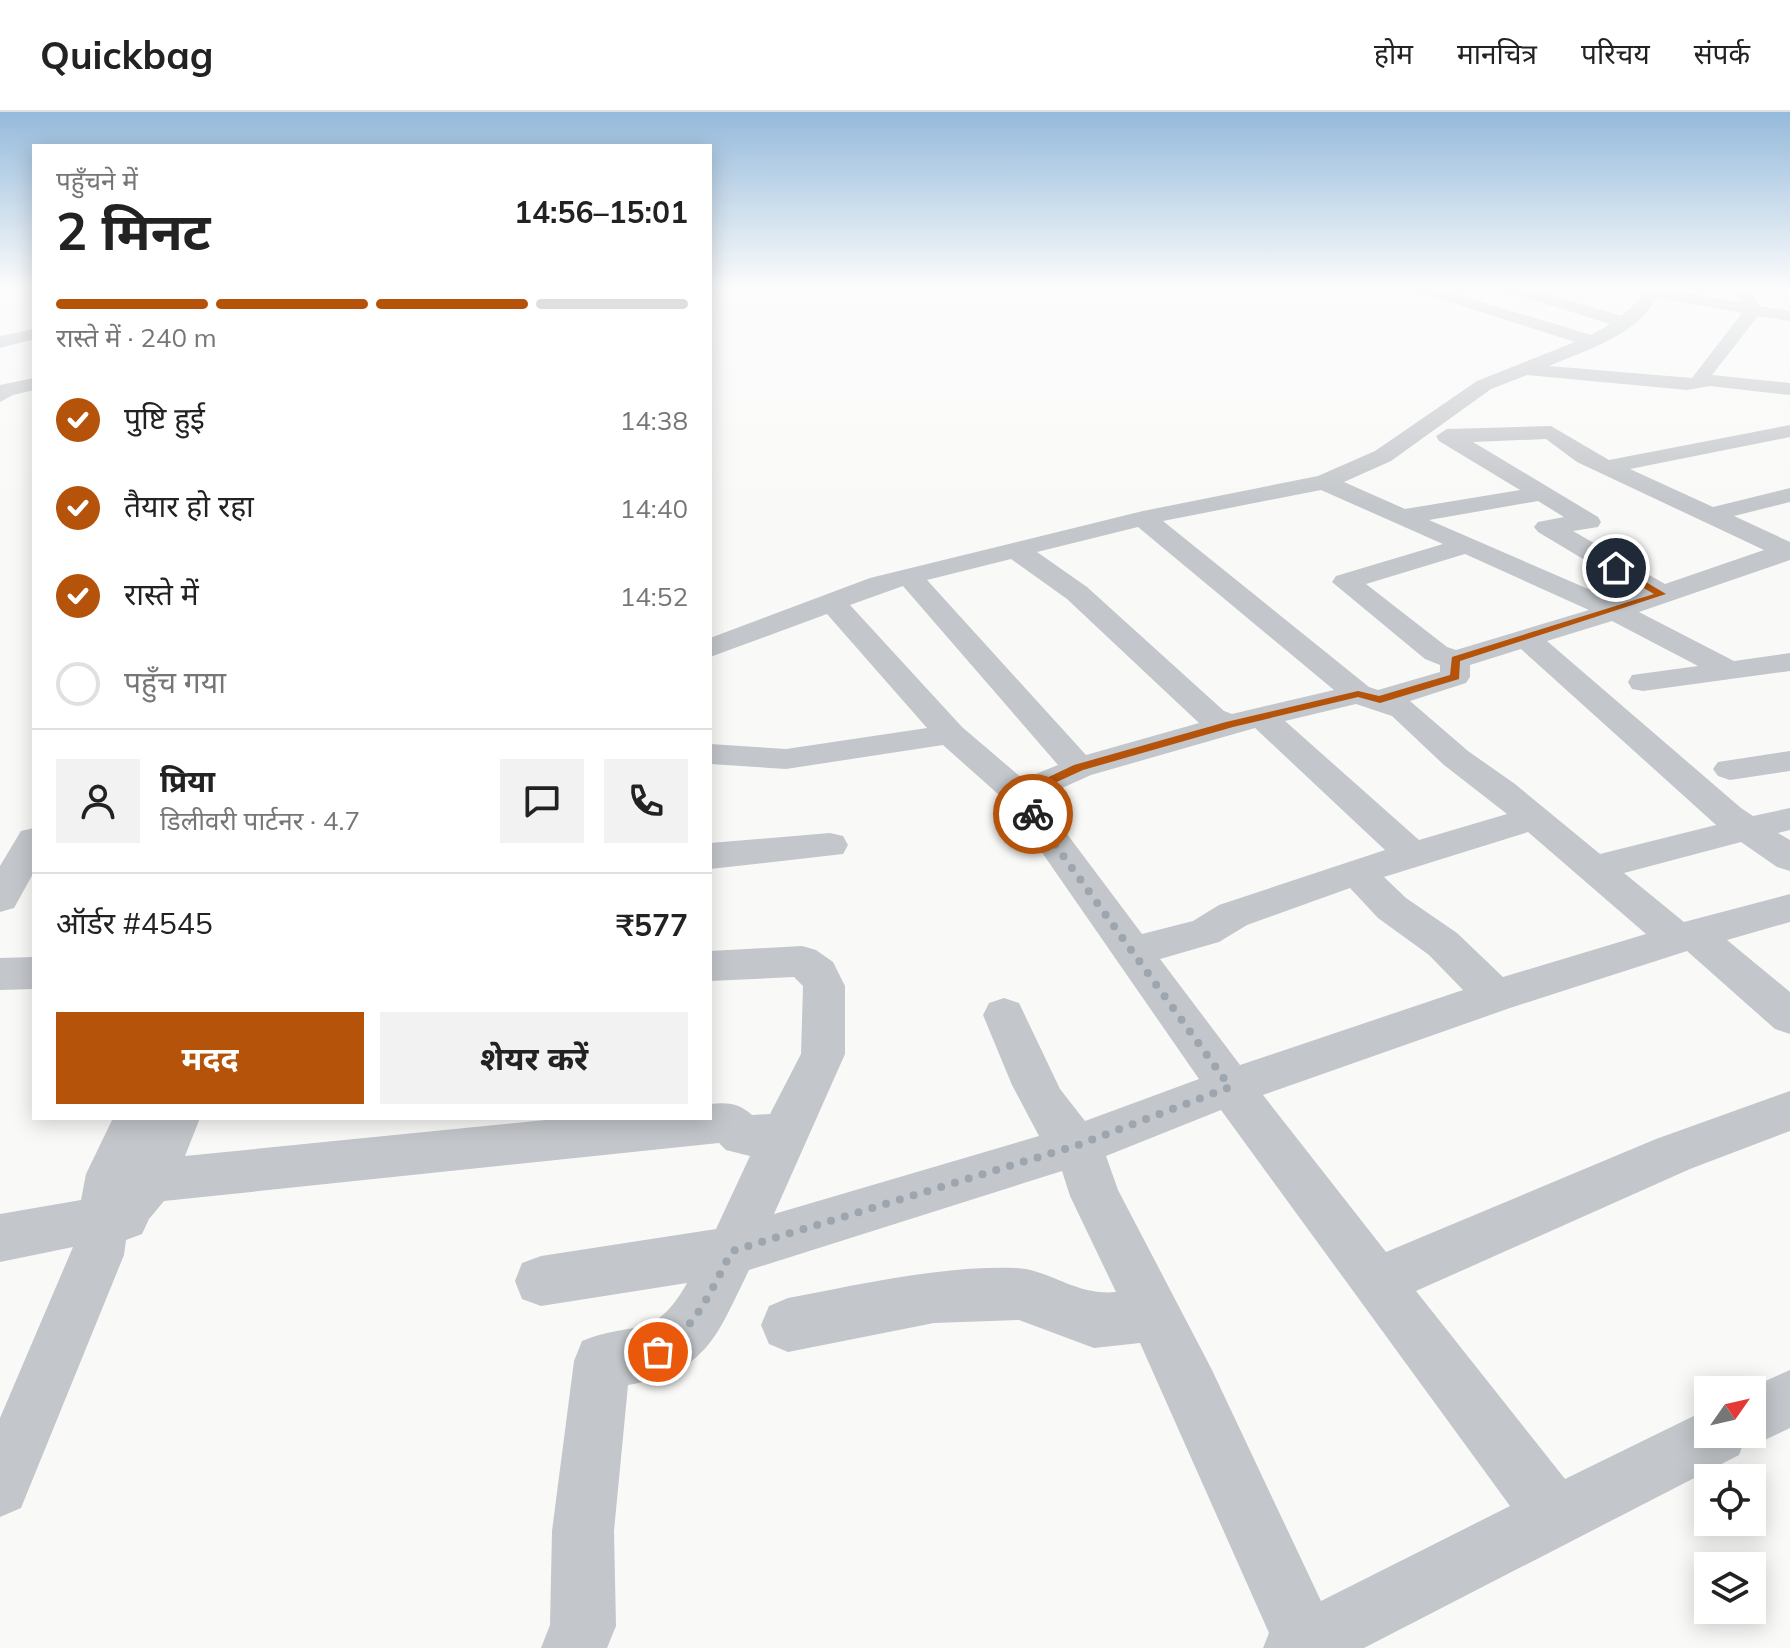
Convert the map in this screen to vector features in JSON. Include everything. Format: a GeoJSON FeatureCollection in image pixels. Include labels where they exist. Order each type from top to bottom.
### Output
{"type":"FeatureCollection","features":[{"type":"Feature","properties":{"kind":"street"},"geometry":{"type":"LineString","coordinates":[[712,647],[880,584],[1143,518],[1324,482],[1383,456],[1484,385],[1547,361]]}},
{"type":"Feature","properties":{"kind":"street"},"geometry":{"type":"LineString","coordinates":[[1713,361],[1701,376],[1706,380],[1790,389]]}},
{"type":"Feature","properties":{"kind":"street"},"geometry":{"type":"LineString","coordinates":[[1527,369],[1687,384],[1706,380]]}},
{"type":"Feature","properties":{"kind":"street"},"geometry":{"type":"LineString","coordinates":[[2,392],[32,384]]}},
{"type":"Feature","properties":{"kind":"street"},"geometry":{"type":"LineString","coordinates":[[1427,425],[1589,522],[1547,527],[1662,594]]}},
{"type":"Feature","properties":{"kind":"street"},"geometry":{"type":"LineString","coordinates":[[1606,467],[1790,431]]}},
{"type":"Feature","properties":{"kind":"street"},"geometry":{"type":"LineString","coordinates":[[1450,437],[1551,432],[1585,457],[1788,552]]}},
{"type":"Feature","properties":{"kind":"street"},"geometry":{"type":"LineString","coordinates":[[1517,477],[1561,473]]}},
{"type":"Feature","properties":{"kind":"street"},"geometry":{"type":"LineString","coordinates":[[1324,482],[1615,611],[1730,671]]}},
{"type":"Feature","properties":{"kind":"street"},"geometry":{"type":"LineString","coordinates":[[1401,517],[1542,493]]}},
{"type":"Feature","properties":{"kind":"street"},"geometry":{"type":"LineString","coordinates":[[1710,515],[1790,495]]}},
{"type":"Feature","properties":{"kind":"street"},"geometry":{"type":"LineString","coordinates":[[1143,518],[1369,697],[1403,709],[1456,758],[1594,868],[1790,1017]]}},
{"type":"Feature","properties":{"kind":"street"},"geometry":{"type":"LineString","coordinates":[[1464,546],[1346,582],[1436,653],[1455,660],[1615,611],[1788,552]]}},
{"type":"Feature","properties":{"kind":"street"},"geometry":{"type":"LineString","coordinates":[[1016,550],[1077,593],[1213,718],[1246,720],[1413,855]]}},
{"type":"Feature","properties":{"kind":"street"},"geometry":{"type":"LineString","coordinates":[[909,577],[1079,768]]}},
{"type":"Feature","properties":{"kind":"street"},"geometry":{"type":"LineString","coordinates":[[832,602],[950,734],[1019,794],[1230,1087],[1554,1515]]}},
{"type":"Feature","properties":{"kind":"street"},"geometry":{"type":"LineString","coordinates":[[1526,638],[1747,829],[1790,858]]}},
{"type":"Feature","properties":{"kind":"street"},"geometry":{"type":"LineString","coordinates":[[1019,794],[1079,768],[1246,720],[1455,677],[1455,660]]}},
{"type":"Feature","properties":{"kind":"street"},"geometry":{"type":"LineString","coordinates":[[1643,682],[1790,662]]}},
{"type":"Feature","properties":{"kind":"street"},"geometry":{"type":"LineString","coordinates":[[712,754],[786,759],[950,734]]}},
{"type":"Feature","properties":{"kind":"street"},"geometry":{"type":"LineString","coordinates":[[1730,769],[1790,761]]}},
{"type":"Feature","properties":{"kind":"street"},"geometry":{"type":"LineString","coordinates":[[1133,951],[1205,932],[1233,915],[1357,872],[1534,818]]}},
{"type":"Feature","properties":{"kind":"street"},"geometry":{"type":"LineString","coordinates":[[1594,868],[1786,819]]}},
{"type":"Feature","properties":{"kind":"street"},"geometry":{"type":"LineString","coordinates":[[0,898],[32,843]]}},
{"type":"Feature","properties":{"kind":"street"},"geometry":{"type":"LineString","coordinates":[[712,856],[830,845]]}},
{"type":"Feature","properties":{"kind":"street"},"geometry":{"type":"LineString","coordinates":[[1357,872],[1392,908],[1443,944],[1495,996]]}},
{"type":"Feature","properties":{"kind":"street"},"geometry":{"type":"LineString","coordinates":[[541,1281],[732,1251],[1078,1145],[1230,1087],[1495,996],[1685,936],[1790,908]]}},
{"type":"Feature","properties":{"kind":"street"},"geometry":{"type":"LineString","coordinates":[[574,1648],[583,1626],[583,1531],[602,1361],[658,1352],[677,1340],[697,1318],[732,1251],[823,1054],[824,986],[818,973],[802,961],[712,966]]}},
{"type":"Feature","properties":{"kind":"street"},"geometry":{"type":"LineString","coordinates":[[0,974],[32,973]]}},
{"type":"Feature","properties":{"kind":"street"},"geometry":{"type":"LineString","coordinates":[[1004,1015],[1043,1103],[1063,1133],[1078,1145],[1095,1196],[1192,1390],[1304,1646],[1554,1515],[1694,1446]]}},
{"type":"Feature","properties":{"kind":"street"},"geometry":{"type":"LineString","coordinates":[[1377,1282],[1673,1154],[1790,1111]]}},
{"type":"Feature","properties":{"kind":"street"},"geometry":{"type":"LineString","coordinates":[[117,1212],[110,1174],[136,1120]]}},
{"type":"Feature","properties":{"kind":"street"},"geometry":{"type":"LineString","coordinates":[[6,1464],[117,1212],[176,1120]]}},
{"type":"Feature","properties":{"kind":"street"},"geometry":{"type":"LineString","coordinates":[[0,1238],[117,1212],[728,1122],[743,1136],[784,1133]]}},
{"type":"Feature","properties":{"kind":"street"},"geometry":{"type":"LineString","coordinates":[[788,1325],[934,1297],[1019,1294],[1094,1321],[1154,1315]]}},
{"type":"Feature","properties":{"kind":"street"},"geometry":{"type":"LineString","coordinates":[[1766,1410],[1790,1398]]}},
{"type":"Feature","properties":{"kind":"way so far"},"geometry":{"type":"LineString","coordinates":[[658,1352],[677,1340],[697,1318],[732,1251],[1078,1145],[1230,1087],[1033,814]]}},
{"type":"Feature","properties":{"kind":"route"},"geometry":{"type":"LineString","coordinates":[[1033,814],[1019,794],[1079,768],[1230,724],[1358,694],[1380,700],[1455,677],[1455,660],[1662,594],[1616,568]]}}]}
